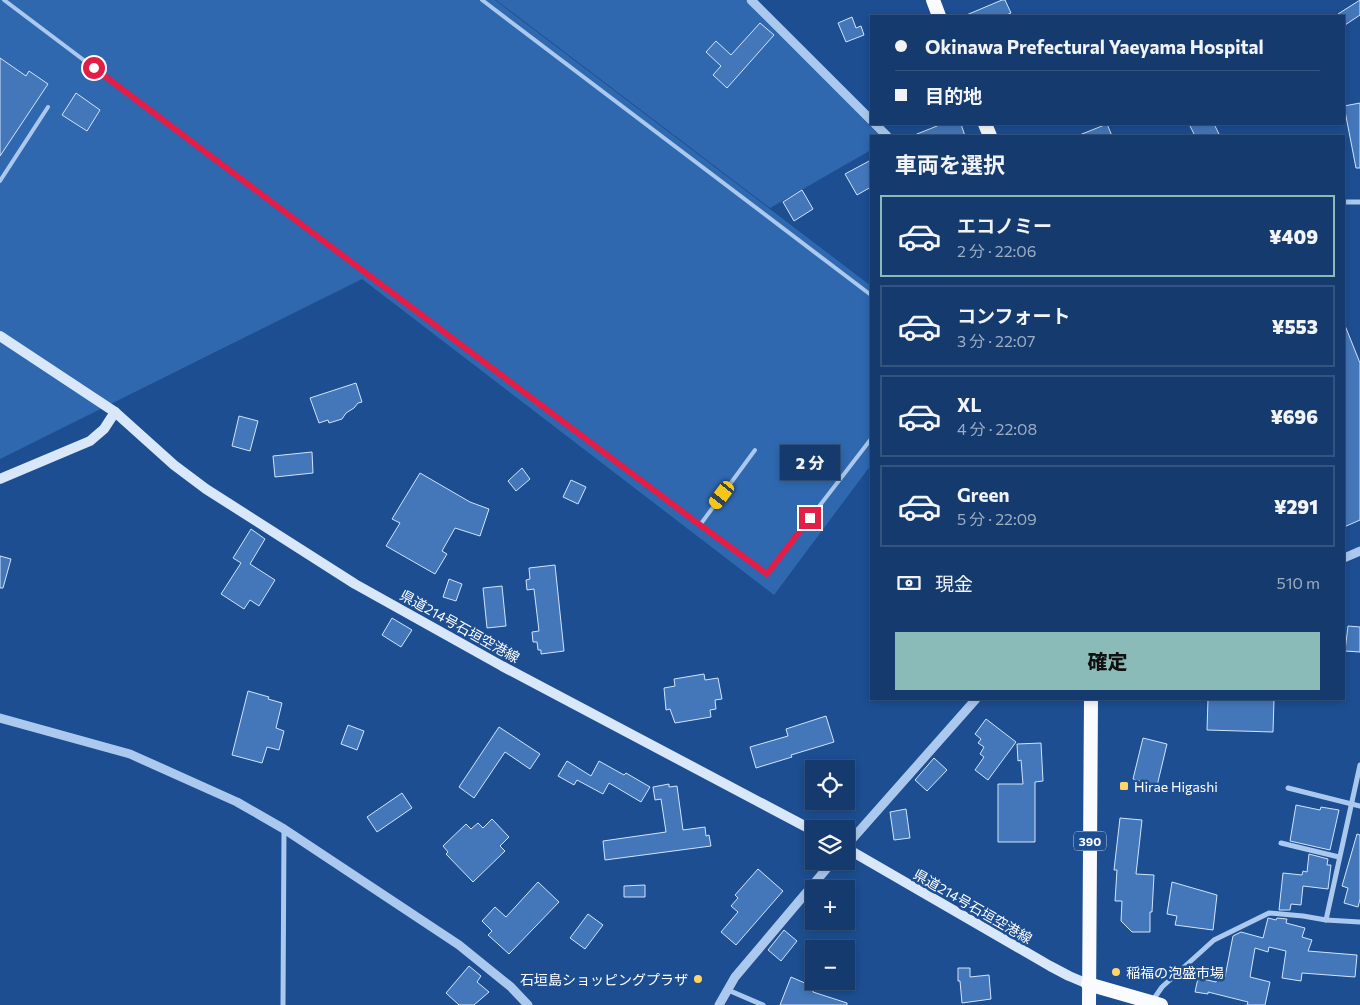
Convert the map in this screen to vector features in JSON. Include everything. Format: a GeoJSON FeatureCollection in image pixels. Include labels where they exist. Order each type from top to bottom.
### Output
{"type":"FeatureCollection","features":[{"type":"Feature","properties":{"kind":"highway"},"geometry":{"type":"LineString","coordinates":[[932,0],[939,15]]}},
{"type":"Feature","properties":{"kind":"highway","name":"390"},"geometry":{"type":"LineString","coordinates":[[1089,1005],[1091,700]]}},
{"type":"Feature","properties":{"kind":"highway"},"geometry":{"type":"LineString","coordinates":[[1088,984],[1156,1004]]}},
{"type":"Feature","properties":{"kind":"main road","name":"県道214号石垣空港線"},"geometry":{"type":"LineString","coordinates":[[0,336],[115,412],[174,464],[206,489],[355,584],[502,666],[805,826]]}},
{"type":"Feature","properties":{"kind":"main road"},"geometry":{"type":"LineString","coordinates":[[0,479],[90,441],[104,429],[115,412]]}},
{"type":"Feature","properties":{"kind":"main road","name":"県道214号石垣空港線"},"geometry":{"type":"LineString","coordinates":[[855,852],[1050,966],[1088,984]]}},
{"type":"Feature","properties":{"kind":"street"},"geometry":{"type":"LineString","coordinates":[[751,0],[870,119]]}},
{"type":"Feature","properties":{"kind":"street"},"geometry":{"type":"LineString","coordinates":[[875,125],[886,135]]}},
{"type":"Feature","properties":{"kind":"street"},"geometry":{"type":"LineString","coordinates":[[1345,202],[1360,202]]}},
{"type":"Feature","properties":{"kind":"street"},"geometry":{"type":"LineString","coordinates":[[1345,558],[1360,551]]}},
{"type":"Feature","properties":{"kind":"street"},"geometry":{"type":"LineString","coordinates":[[855,837],[975,700]]}},
{"type":"Feature","properties":{"kind":"street"},"geometry":{"type":"LineString","coordinates":[[0,718],[130,754],[238,802],[284,829],[459,945],[511,987],[528,1005]]}},
{"type":"Feature","properties":{"kind":"street"},"geometry":{"type":"LineString","coordinates":[[1326,920],[1360,765]]}},
{"type":"Feature","properties":{"kind":"street"},"geometry":{"type":"LineString","coordinates":[[1288,788],[1360,806]]}},
{"type":"Feature","properties":{"kind":"street"},"geometry":{"type":"LineString","coordinates":[[283,1005],[284,829]]}},
{"type":"Feature","properties":{"kind":"street"},"geometry":{"type":"LineString","coordinates":[[1281,843],[1339,857]]}},
{"type":"Feature","properties":{"kind":"street"},"geometry":{"type":"LineString","coordinates":[[719,1005],[735,977],[825,870]]}},
{"type":"Feature","properties":{"kind":"street"},"geometry":{"type":"LineString","coordinates":[[1156,1004],[1162,987],[1214,940],[1269,912],[1326,920],[1360,922]]}},
{"type":"Feature","properties":{"kind":"street"},"geometry":{"type":"LineString","coordinates":[[728,990],[762,1005]]}},
{"type":"Feature","properties":{"kind":"lane"},"geometry":{"type":"LineString","coordinates":[[4,0],[767,574],[870,440]]}},
{"type":"Feature","properties":{"kind":"lane"},"geometry":{"type":"LineString","coordinates":[[482,0],[870,294]]}},
{"type":"Feature","properties":{"kind":"lane"},"geometry":{"type":"LineString","coordinates":[[0,181],[48,107]]}},
{"type":"Feature","properties":{"kind":"lane"},"geometry":{"type":"LineString","coordinates":[[700,525],[755,450]]}},
{"type":"Feature","properties":{"kind":"shaded area"},"geometry":{"type":"Polygon","coordinates":[[[0,0],[495,0],[870,285],[870,466],[774,595],[362,279],[0,459],[0,0]]]}},
{"type":"Feature","properties":{"kind":"shaded area"},"geometry":{"type":"Polygon","coordinates":[[[496,0],[745,0],[879,135],[870,135],[870,151],[770,208],[496,0]]]}},
{"type":"Feature","properties":{"kind":"building"},"geometry":{"type":"Polygon","coordinates":[[[1002,0],[1005,0],[1011,13],[1006,15],[966,15],[1002,0]]]}},
{"type":"Feature","properties":{"kind":"building"},"geometry":{"type":"Polygon","coordinates":[[[1360,0],[1360,15],[1345,25],[1345,15],[1338,14],[1360,0]]]}},
{"type":"Feature","properties":{"kind":"building"},"geometry":{"type":"Polygon","coordinates":[[[852,17],[856,28],[861,26],[864,35],[846,42],[838,23],[852,17]]]}},
{"type":"Feature","properties":{"kind":"building"},"geometry":{"type":"Polygon","coordinates":[[[760,23],[774,35],[727,88],[713,75],[721,66],[706,52],[716,41],[731,55],[760,23]]]}},
{"type":"Feature","properties":{"kind":"building"},"geometry":{"type":"Polygon","coordinates":[[[0,58],[26,76],[29,71],[48,84],[0,156],[0,58]]]}},
{"type":"Feature","properties":{"kind":"building"},"geometry":{"type":"Polygon","coordinates":[[[76,93],[100,110],[87,131],[62,115],[76,93]]]}},
{"type":"Feature","properties":{"kind":"building"},"geometry":{"type":"Polygon","coordinates":[[[1360,103],[1360,168],[1356,168],[1345,106],[1360,103]]]}},
{"type":"Feature","properties":{"kind":"building"},"geometry":{"type":"Polygon","coordinates":[[[940,125],[961,125],[965,135],[914,135],[940,125]]]}},
{"type":"Feature","properties":{"kind":"building"},"geometry":{"type":"Polygon","coordinates":[[[1107,125],[1112,135],[1080,135],[1107,125]]]}},
{"type":"Feature","properties":{"kind":"building"},"geometry":{"type":"Polygon","coordinates":[[[1190,125],[1214,125],[1220,135],[1194,135],[1190,125]]]}},
{"type":"Feature","properties":{"kind":"building"},"geometry":{"type":"Polygon","coordinates":[[[870,161],[870,188],[857,195],[845,174],[870,161]]]}},
{"type":"Feature","properties":{"kind":"building"},"geometry":{"type":"Polygon","coordinates":[[[802,190],[813,209],[794,221],[783,202],[802,190]]]}},
{"type":"Feature","properties":{"kind":"building"},"geometry":{"type":"Polygon","coordinates":[[[1345,326],[1360,363],[1360,520],[1345,527],[1345,326]]]}},
{"type":"Feature","properties":{"kind":"building"},"geometry":{"type":"Polygon","coordinates":[[[356,383],[362,402],[346,413],[342,419],[329,423],[328,420],[319,423],[310,398],[356,383]]]}},
{"type":"Feature","properties":{"kind":"building"},"geometry":{"type":"Polygon","coordinates":[[[239,416],[258,421],[250,451],[232,446],[239,416]]]}},
{"type":"Feature","properties":{"kind":"building"},"geometry":{"type":"Polygon","coordinates":[[[312,452],[313,473],[275,477],[273,456],[312,452]]]}},
{"type":"Feature","properties":{"kind":"building"},"geometry":{"type":"Polygon","coordinates":[[[522,468],[530,479],[516,491],[508,481],[522,468]]]}},
{"type":"Feature","properties":{"kind":"building"},"geometry":{"type":"Polygon","coordinates":[[[420,473],[470,502],[489,509],[480,536],[455,528],[442,551],[447,554],[435,574],[386,546],[400,523],[392,519],[420,473]]]}},
{"type":"Feature","properties":{"kind":"building"},"geometry":{"type":"Polygon","coordinates":[[[571,480],[586,487],[578,504],[563,497],[571,480]]]}},
{"type":"Feature","properties":{"kind":"building"},"geometry":{"type":"Polygon","coordinates":[[[251,529],[265,539],[250,564],[275,580],[259,606],[250,600],[244,609],[221,594],[241,563],[233,558],[251,529]]]}},
{"type":"Feature","properties":{"kind":"building"},"geometry":{"type":"Polygon","coordinates":[[[0,556],[11,559],[3,588],[0,588],[0,556]]]}},
{"type":"Feature","properties":{"kind":"building"},"geometry":{"type":"Polygon","coordinates":[[[555,565],[564,651],[541,654],[541,650],[538,650],[537,642],[533,642],[532,632],[539,631],[534,589],[527,590],[526,580],[530,579],[529,568],[555,565]]]}},
{"type":"Feature","properties":{"kind":"building"},"geometry":{"type":"Polygon","coordinates":[[[449,579],[462,584],[456,601],[443,597],[449,579]]]}},
{"type":"Feature","properties":{"kind":"building"},"geometry":{"type":"Polygon","coordinates":[[[502,586],[506,626],[487,628],[483,588],[502,586]]]}},
{"type":"Feature","properties":{"kind":"building"},"geometry":{"type":"Polygon","coordinates":[[[392,618],[412,630],[401,647],[382,635],[392,618]]]}},
{"type":"Feature","properties":{"kind":"building"},"geometry":{"type":"Polygon","coordinates":[[[1348,626],[1360,627],[1360,652],[1345,651],[1348,626]]]}},
{"type":"Feature","properties":{"kind":"building"},"geometry":{"type":"Polygon","coordinates":[[[704,674],[705,680],[718,678],[722,699],[715,700],[716,709],[710,710],[711,717],[675,723],[670,709],[666,710],[664,688],[675,686],[674,679],[704,674]]]}},
{"type":"Feature","properties":{"kind":"building"},"geometry":{"type":"Polygon","coordinates":[[[248,691],[282,703],[276,728],[284,731],[279,750],[267,747],[262,763],[232,755],[248,691]]]}},
{"type":"Feature","properties":{"kind":"building"},"geometry":{"type":"Polygon","coordinates":[[[1208,700],[1274,700],[1273,732],[1207,730],[1208,700]]]}},
{"type":"Feature","properties":{"kind":"building"},"geometry":{"type":"Polygon","coordinates":[[[826,716],[834,742],[756,768],[750,747],[788,736],[786,729],[826,716]]]}},
{"type":"Feature","properties":{"kind":"building"},"geometry":{"type":"Polygon","coordinates":[[[986,719],[1016,742],[988,780],[975,770],[984,757],[980,754],[984,747],[978,743],[981,739],[975,734],[986,719]]]}},
{"type":"Feature","properties":{"kind":"building"},"geometry":{"type":"Polygon","coordinates":[[[348,725],[364,731],[357,750],[341,744],[348,725]]]}},
{"type":"Feature","properties":{"kind":"building"},"geometry":{"type":"Polygon","coordinates":[[[499,727],[540,754],[530,769],[505,752],[474,798],[459,787],[499,727]]]}},
{"type":"Feature","properties":{"kind":"building"},"geometry":{"type":"Polygon","coordinates":[[[1143,738],[1167,744],[1157,786],[1133,779],[1143,738]]]}},
{"type":"Feature","properties":{"kind":"building"},"geometry":{"type":"Polygon","coordinates":[[[1041,743],[1043,781],[1035,782],[1035,842],[998,842],[998,784],[1023,784],[1021,760],[1018,761],[1017,744],[1041,743]]]}},
{"type":"Feature","properties":{"kind":"building"},"geometry":{"type":"Polygon","coordinates":[[[934,758],[947,770],[927,791],[915,780],[934,758]]]}},
{"type":"Feature","properties":{"kind":"building"},"geometry":{"type":"Polygon","coordinates":[[[567,761],[591,776],[599,761],[624,775],[626,773],[650,787],[641,802],[609,783],[603,794],[577,780],[574,785],[558,776],[567,761]]]}},
{"type":"Feature","properties":{"kind":"building"},"geometry":{"type":"Polygon","coordinates":[[[669,784],[669,787],[677,786],[683,830],[705,827],[706,836],[709,835],[711,846],[605,860],[603,841],[666,832],[661,799],[655,800],[653,787],[669,784]]]}},
{"type":"Feature","properties":{"kind":"building"},"geometry":{"type":"Polygon","coordinates":[[[402,793],[412,808],[377,832],[367,817],[402,793]]]}},
{"type":"Feature","properties":{"kind":"building"},"geometry":{"type":"Polygon","coordinates":[[[1296,805],[1320,810],[1321,807],[1339,810],[1330,850],[1290,841],[1296,805]]]}},
{"type":"Feature","properties":{"kind":"building"},"geometry":{"type":"Polygon","coordinates":[[[906,809],[910,838],[894,840],[890,812],[906,809]]]}},
{"type":"Feature","properties":{"kind":"building"},"geometry":{"type":"Polygon","coordinates":[[[1120,818],[1142,820],[1136,874],[1154,875],[1150,932],[1132,932],[1121,921],[1122,901],[1115,901],[1117,870],[1114,870],[1120,818]]]}},
{"type":"Feature","properties":{"kind":"building"},"geometry":{"type":"Polygon","coordinates":[[[492,819],[509,837],[500,846],[505,851],[473,882],[446,854],[448,852],[443,846],[466,824],[471,829],[478,823],[483,828],[492,819]]]}},
{"type":"Feature","properties":{"kind":"building"},"geometry":{"type":"Polygon","coordinates":[[[1357,834],[1360,835],[1360,899],[1358,907],[1344,903],[1348,888],[1342,886],[1357,834]]]}},
{"type":"Feature","properties":{"kind":"building"},"geometry":{"type":"Polygon","coordinates":[[[1309,854],[1328,859],[1327,865],[1331,865],[1328,889],[1303,886],[1301,905],[1291,904],[1290,910],[1279,910],[1283,873],[1302,875],[1303,871],[1307,872],[1309,854]]]}},
{"type":"Feature","properties":{"kind":"building"},"geometry":{"type":"Polygon","coordinates":[[[758,869],[783,891],[736,945],[721,932],[738,912],[731,906],[738,898],[735,895],[758,869]]]}},
{"type":"Feature","properties":{"kind":"building"},"geometry":{"type":"Polygon","coordinates":[[[538,882],[559,902],[509,954],[488,935],[492,931],[482,921],[495,907],[506,917],[538,882]]]}},
{"type":"Feature","properties":{"kind":"building"},"geometry":{"type":"Polygon","coordinates":[[[1172,882],[1217,895],[1213,930],[1175,925],[1177,916],[1167,914],[1172,882]]]}},
{"type":"Feature","properties":{"kind":"building"},"geometry":{"type":"Polygon","coordinates":[[[645,885],[645,897],[624,897],[624,886],[645,885]]]}},
{"type":"Feature","properties":{"kind":"building"},"geometry":{"type":"Polygon","coordinates":[[[588,914],[603,925],[585,949],[570,938],[588,914]]]}},
{"type":"Feature","properties":{"kind":"building"},"geometry":{"type":"Polygon","coordinates":[[[1268,918],[1276,920],[1277,918],[1287,919],[1286,923],[1305,928],[1302,937],[1312,940],[1308,951],[1357,955],[1355,977],[1302,973],[1301,981],[1282,978],[1286,951],[1269,947],[1268,952],[1255,948],[1250,977],[1270,982],[1265,1005],[1247,1005],[1248,1002],[1208,992],[1208,994],[1195,992],[1198,978],[1216,982],[1218,975],[1225,977],[1233,936],[1241,932],[1263,938],[1268,918]]]}},
{"type":"Feature","properties":{"kind":"building"},"geometry":{"type":"Polygon","coordinates":[[[784,930],[797,941],[781,961],[768,950],[784,930]]]}},
{"type":"Feature","properties":{"kind":"building"},"geometry":{"type":"Polygon","coordinates":[[[469,966],[481,976],[477,982],[489,992],[474,1005],[459,1005],[446,993],[469,966]]]}},
{"type":"Feature","properties":{"kind":"building"},"geometry":{"type":"Polygon","coordinates":[[[958,968],[970,968],[970,977],[989,975],[991,999],[962,1003],[958,968]]]}},
{"type":"Feature","properties":{"kind":"building"},"geometry":{"type":"Polygon","coordinates":[[[791,977],[805,983],[805,990],[813,990],[813,992],[847,1003],[847,1005],[780,1005],[791,977]]]}},
{"type":"Feature","properties":{"kind":"place","name":"Hirae Higashi"},"geometry":{"type":"Point","coordinates":[1124,786]}},
{"type":"Feature","properties":{"kind":"place","name":"稲福の泡盛市場"},"geometry":{"type":"Point","coordinates":[1116,972]}},
{"type":"Feature","properties":{"kind":"place","name":"石垣島ショッピングプラザ"},"geometry":{"type":"Point","coordinates":[698,979]}},
{"type":"Feature","properties":{"kind":"route"},"geometry":{"type":"LineString","coordinates":[[94,68],[767,574],[810,518]]}}]}
